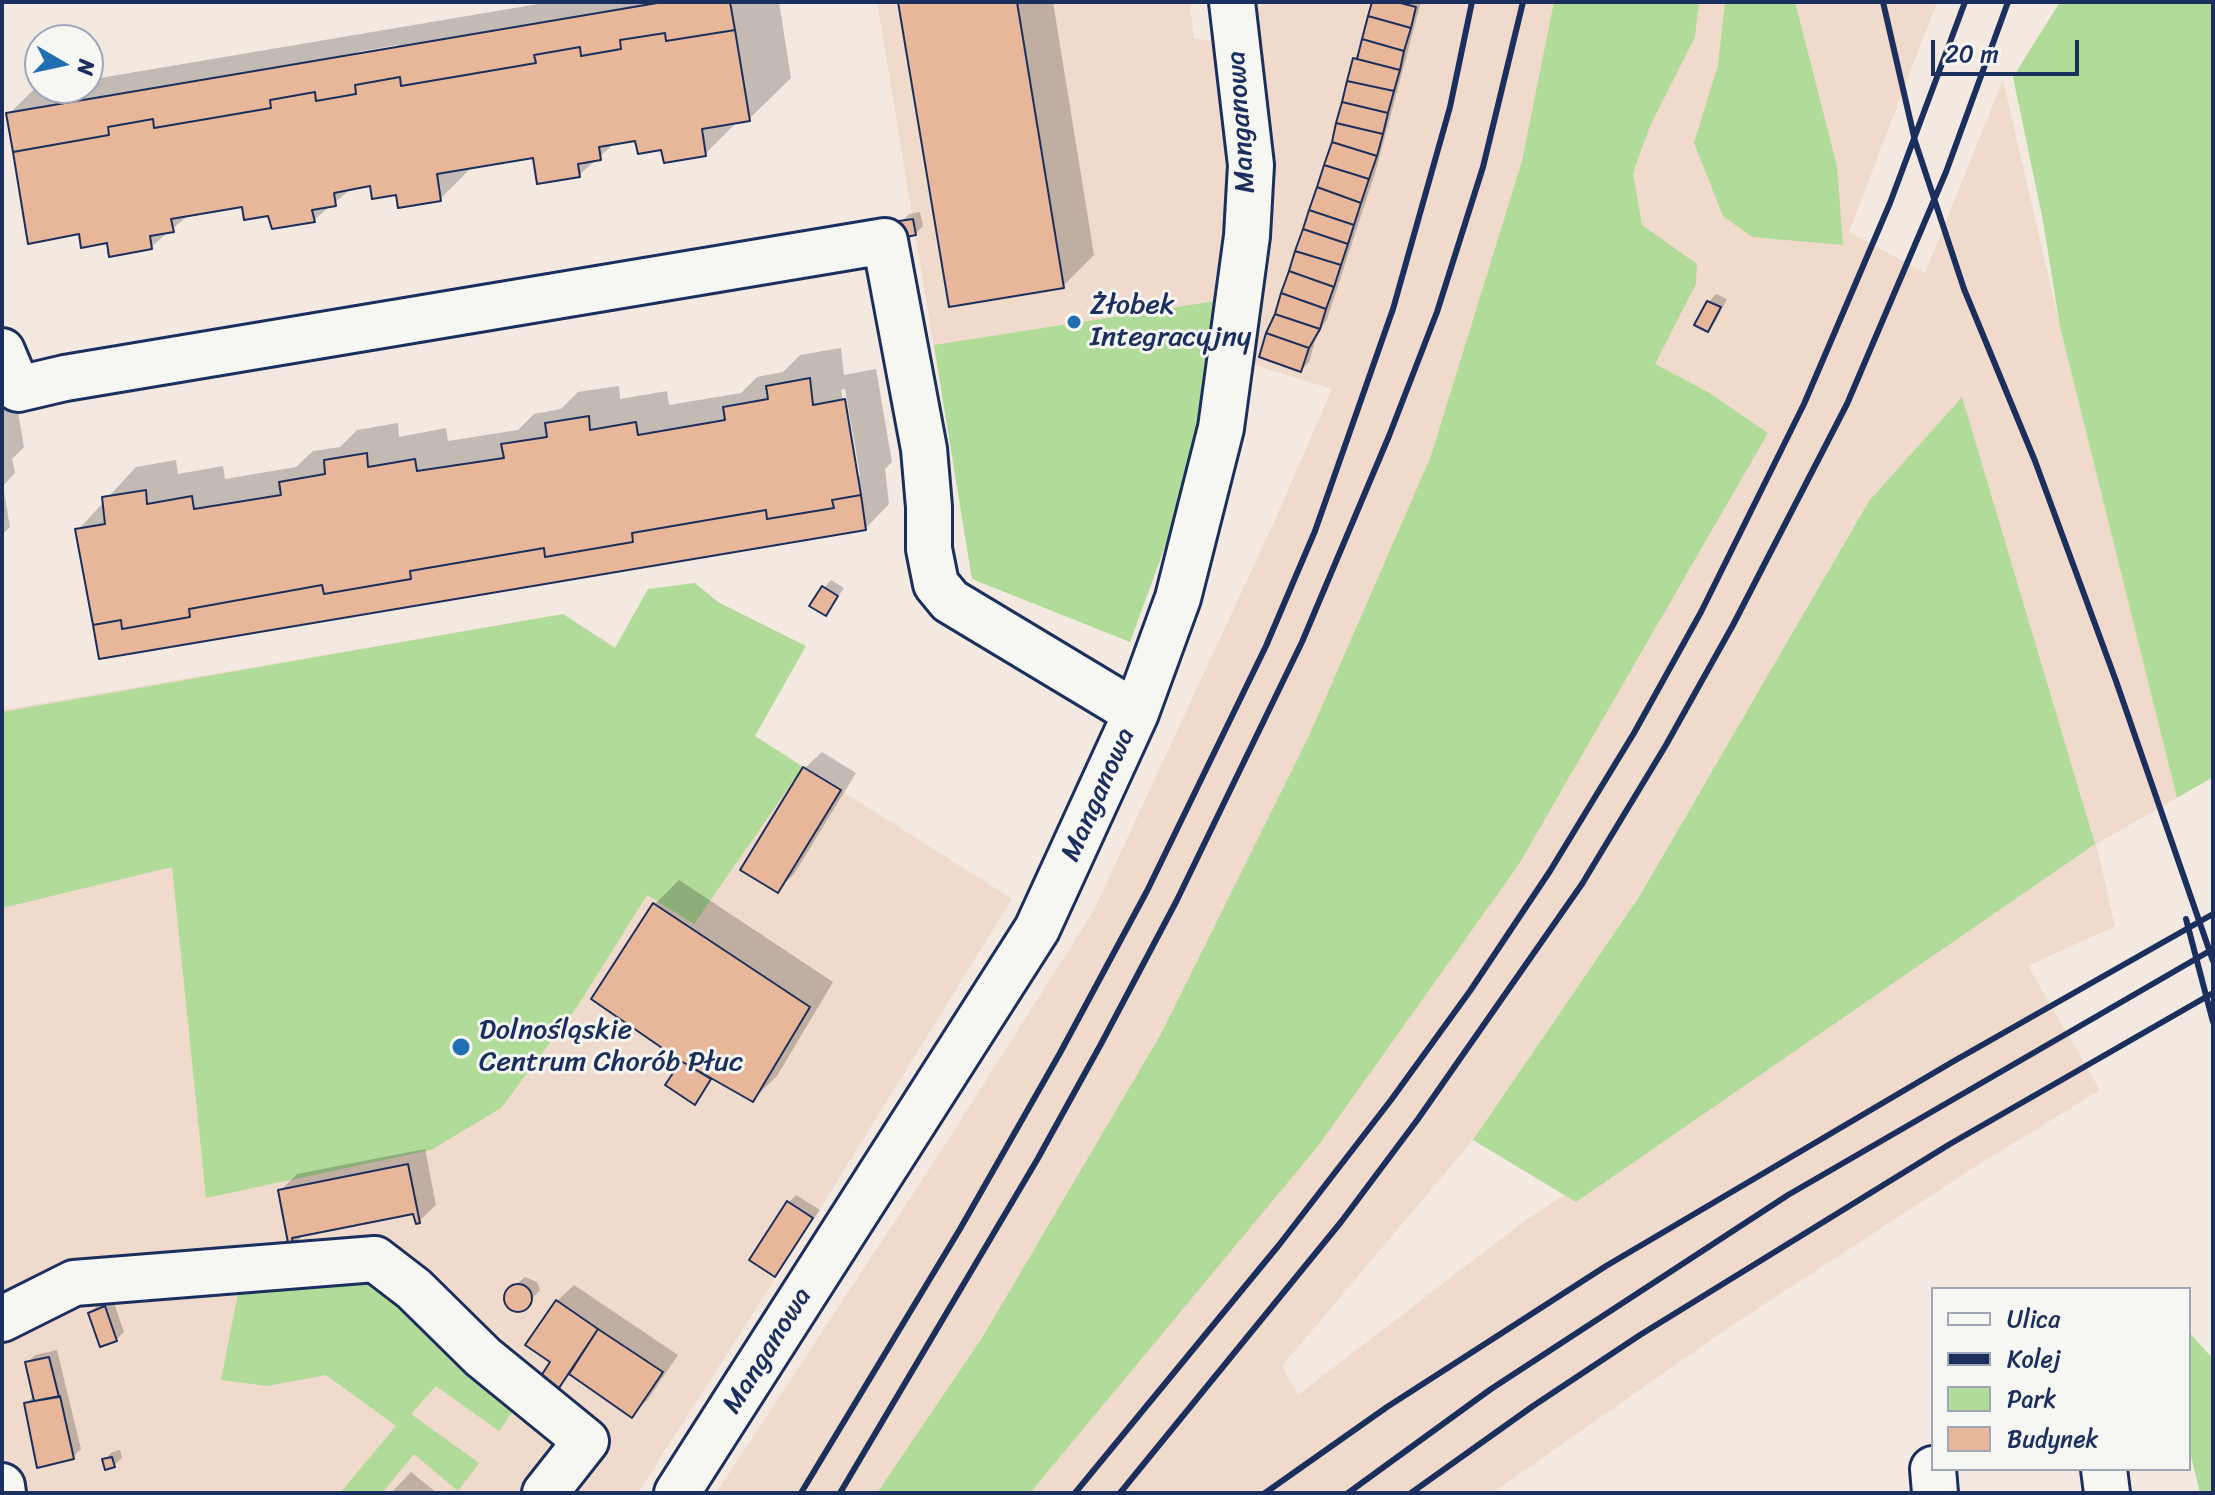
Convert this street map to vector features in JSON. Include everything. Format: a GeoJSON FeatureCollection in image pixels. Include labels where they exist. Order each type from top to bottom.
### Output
{"type":"FeatureCollection","features":[{"type":"Feature","properties":{"kind":"street","name":"Manganowa"},"geometry":{"type":"LineString","coordinates":[[677,1493],[1037,929],[1136,713],[1178,598],[1221,428],[1245,249],[1251,165],[1232,2]]}},
{"type":"Feature","properties":{"kind":"street"},"geometry":{"type":"LineString","coordinates":[[2,351],[18,389],[65,378],[885,241],[924,449],[929,549],[936,584],[950,601],[1136,713]]}},
{"type":"Feature","properties":{"kind":"street"},"geometry":{"type":"LineString","coordinates":[[2,1319],[74,1283],[375,1259],[414,1289],[483,1357],[586,1441],[545,1493]]}},
{"type":"Feature","properties":{"kind":"street"},"geometry":{"type":"LineString","coordinates":[[1933,1471],[1935,1493]]}},
{"type":"Feature","properties":{"kind":"street"},"geometry":{"type":"LineString","coordinates":[[2104,1471],[2107,1493]]}},
{"type":"Feature","properties":{"kind":"street"},"geometry":{"type":"LineString","coordinates":[[2,1486],[3,1493]]}},
{"type":"Feature","properties":{"kind":"shaded area","name":"Żłobek Integracyjny"},"geometry":{"type":"Polygon","coordinates":[[[877,2],[1197,2],[1190,6],[1194,38],[1223,43],[1231,161],[1222,300],[1130,642],[972,579],[877,2]]]}},
{"type":"Feature","properties":{"kind":"shaded area"},"geometry":{"type":"Polygon","coordinates":[[[1252,2],[1937,2],[1849,232],[1925,273],[2003,80],[2060,327],[2177,798],[2096,844],[2115,926],[2028,966],[2100,1090],[1981,1163],[1728,1328],[1492,1493],[716,1493],[941,1151],[1093,912],[1274,522],[1332,389],[1248,363],[1252,2]],[[1961,398],[1869,501],[1639,897],[1473,1140],[1282,1366],[1298,1395],[1523,1222],[2095,844],[1961,398]]]}},
{"type":"Feature","properties":{"kind":"shaded area","name":"Dolnośląskie Centrum Chorób Płuc"},"geometry":{"type":"Polygon","coordinates":[[[563,614],[1012,899],[828,1196],[638,1493],[2,1493],[2,710],[563,614]]]}},
{"type":"Feature","properties":{"kind":"green space"},"geometry":{"type":"Polygon","coordinates":[[[1554,2],[1699,2],[1695,37],[1650,126],[1633,173],[1642,225],[1697,264],[1696,284],[1655,364],[1708,392],[1768,433],[1519,864],[1318,1146],[1030,1493],[877,1493],[982,1338],[1161,1034],[1309,736],[1431,456],[1522,161],[1554,2]]]}},
{"type":"Feature","properties":{"kind":"green space"},"geometry":{"type":"Polygon","coordinates":[[[1725,2],[1795,2],[1837,166],[1843,245],[1752,237],[1723,216],[1694,143],[1718,65],[1725,2]]]}},
{"type":"Feature","properties":{"kind":"green space"},"geometry":{"type":"Polygon","coordinates":[[[2060,2],[2213,2],[2213,777],[2177,798],[2060,327],[2043,221],[2013,77],[2060,2]]]}},
{"type":"Feature","properties":{"kind":"green space"},"geometry":{"type":"Polygon","coordinates":[[[1222,300],[1192,473],[1130,642],[972,579],[934,345],[1222,300]]]}},
{"type":"Feature","properties":{"kind":"green space"},"geometry":{"type":"Polygon","coordinates":[[[1962,397],[2095,844],[1576,1202],[1473,1140],[1639,897],[1869,501],[1962,397]]]}},
{"type":"Feature","properties":{"kind":"green space"},"geometry":{"type":"Polygon","coordinates":[[[695,583],[718,602],[806,646],[755,736],[803,767],[694,924],[647,895],[579,1004],[501,1108],[431,1150],[206,1198],[172,867],[2,908],[2,712],[563,614],[615,648],[648,589],[695,583]]]}},
{"type":"Feature","properties":{"kind":"green space"},"geometry":{"type":"Polygon","coordinates":[[[368,1278],[405,1299],[516,1407],[499,1431],[436,1386],[411,1414],[479,1463],[458,1491],[414,1454],[382,1493],[340,1493],[396,1426],[326,1375],[268,1386],[221,1380],[239,1288],[368,1278]]]}},
{"type":"Feature","properties":{"kind":"green space"},"geometry":{"type":"Polygon","coordinates":[[[2191,1334],[2213,1359],[2213,1493],[2200,1493],[2191,1456],[2191,1334]]]}},
{"type":"Feature","properties":{"kind":"building"},"geometry":{"type":"Polygon","coordinates":[[[663,2],[730,2],[735,30],[666,41],[665,33],[620,40],[621,49],[581,56],[580,47],[534,55],[536,63],[401,86],[400,77],[355,85],[356,94],[316,101],[315,92],[270,100],[271,108],[154,128],[153,119],[108,127],[109,135],[13,152],[6,113],[59,104],[104,104],[104,96],[663,2]]]}},
{"type":"Feature","properties":{"kind":"building"},"geometry":{"type":"Polygon","coordinates":[[[898,2],[1017,2],[1064,288],[949,307],[898,2]]]}},
{"type":"Feature","properties":{"kind":"building"},"geometry":{"type":"Polygon","coordinates":[[[1372,2],[1397,2],[1416,7],[1411,28],[1368,16],[1372,2]]]}},
{"type":"Feature","properties":{"kind":"building"},"geometry":{"type":"Polygon","coordinates":[[[1368,16],[1411,28],[1404,51],[1362,39],[1368,16]]]}},
{"type":"Feature","properties":{"kind":"building"},"geometry":{"type":"Polygon","coordinates":[[[735,30],[750,121],[702,129],[706,156],[664,163],[661,150],[638,154],[635,141],[599,147],[601,160],[578,164],[580,177],[537,184],[533,158],[437,174],[441,201],[398,208],[396,195],[372,199],[370,186],[334,193],[336,206],[312,210],[315,222],[272,229],[268,216],[244,220],[242,207],[171,219],[174,232],[150,236],[152,249],[109,257],[107,243],[81,248],[79,234],[28,244],[13,152],[109,135],[108,127],[153,119],[154,128],[271,108],[270,100],[315,92],[316,101],[356,94],[355,85],[400,77],[401,86],[536,63],[534,55],[580,47],[581,56],[621,49],[620,40],[665,33],[666,41],[735,30]]]}},
{"type":"Feature","properties":{"kind":"building"},"geometry":{"type":"Polygon","coordinates":[[[1362,39],[1404,51],[1400,70],[1357,59],[1362,39]]]}},
{"type":"Feature","properties":{"kind":"building"},"geometry":{"type":"Polygon","coordinates":[[[1353,58],[1400,70],[1394,91],[1347,81],[1353,58]]]}},
{"type":"Feature","properties":{"kind":"building"},"geometry":{"type":"Polygon","coordinates":[[[1347,81],[1394,91],[1388,113],[1342,102],[1347,81]]]}},
{"type":"Feature","properties":{"kind":"building"},"geometry":{"type":"Polygon","coordinates":[[[1342,102],[1388,113],[1383,134],[1336,123],[1342,102]]]}},
{"type":"Feature","properties":{"kind":"building"},"geometry":{"type":"Polygon","coordinates":[[[1336,123],[1383,134],[1377,156],[1332,142],[1336,123]]]}},
{"type":"Feature","properties":{"kind":"building"},"geometry":{"type":"Polygon","coordinates":[[[1332,142],[1377,156],[1369,179],[1324,165],[1332,142]]]}},
{"type":"Feature","properties":{"kind":"building"},"geometry":{"type":"Polygon","coordinates":[[[1324,165],[1369,179],[1361,203],[1317,187],[1324,165]]]}},
{"type":"Feature","properties":{"kind":"building"},"geometry":{"type":"Polygon","coordinates":[[[1317,187],[1361,203],[1354,225],[1309,210],[1317,187]]]}},
{"type":"Feature","properties":{"kind":"building"},"geometry":{"type":"Polygon","coordinates":[[[1309,210],[1354,225],[1348,244],[1303,229],[1309,210]]]}},
{"type":"Feature","properties":{"kind":"building"},"geometry":{"type":"Polygon","coordinates":[[[913,219],[916,235],[902,238],[899,221],[913,219]]]}},
{"type":"Feature","properties":{"kind":"building"},"geometry":{"type":"Polygon","coordinates":[[[1303,229],[1348,244],[1341,265],[1295,251],[1303,229]]]}},
{"type":"Feature","properties":{"kind":"building"},"geometry":{"type":"Polygon","coordinates":[[[1295,251],[1341,265],[1334,287],[1289,271],[1295,251]]]}},
{"type":"Feature","properties":{"kind":"building"},"geometry":{"type":"Polygon","coordinates":[[[1289,271],[1334,287],[1326,309],[1281,293],[1289,271]]]}},
{"type":"Feature","properties":{"kind":"building"},"geometry":{"type":"Polygon","coordinates":[[[1281,293],[1326,309],[1320,329],[1275,314],[1281,293]]]}},
{"type":"Feature","properties":{"kind":"building"},"geometry":{"type":"Polygon","coordinates":[[[1707,301],[1721,307],[1708,332],[1694,325],[1707,301]]]}},
{"type":"Feature","properties":{"kind":"building"},"geometry":{"type":"Polygon","coordinates":[[[1275,314],[1320,329],[1309,348],[1266,333],[1275,314]]]}},
{"type":"Feature","properties":{"kind":"building"},"geometry":{"type":"Polygon","coordinates":[[[1266,333],[1309,348],[1301,372],[1259,357],[1266,333]]]}},
{"type":"Feature","properties":{"kind":"building"},"geometry":{"type":"Polygon","coordinates":[[[810,378],[813,405],[845,399],[861,495],[832,500],[834,508],[767,519],[766,510],[632,533],[633,542],[545,557],[544,548],[410,571],[411,579],[324,594],[322,585],[189,609],[190,617],[122,629],[121,620],[93,625],[75,529],[105,524],[102,497],[146,490],[147,504],[192,496],[194,509],[281,495],[279,482],[325,474],[324,460],[367,453],[368,467],[415,459],[417,471],[504,458],[501,444],[547,437],[545,423],[589,416],[590,430],[636,422],[638,435],[725,420],[723,407],[768,399],[766,386],[810,378]]]}},
{"type":"Feature","properties":{"kind":"building"},"geometry":{"type":"Polygon","coordinates":[[[861,495],[866,530],[99,659],[93,625],[121,620],[122,629],[190,617],[189,609],[322,585],[324,594],[411,579],[410,571],[544,548],[545,557],[633,542],[632,533],[766,510],[767,519],[834,508],[832,500],[861,495]]]}},
{"type":"Feature","properties":{"kind":"building"},"geometry":{"type":"Polygon","coordinates":[[[822,586],[838,596],[826,616],[809,606],[822,586]]]}},
{"type":"Feature","properties":{"kind":"building"},"geometry":{"type":"Polygon","coordinates":[[[803,767],[841,790],[778,893],[740,870],[803,767]]]}},
{"type":"Feature","properties":{"kind":"building"},"geometry":{"type":"Polygon","coordinates":[[[653,903],[810,1007],[753,1102],[681,1061],[591,999],[653,903]]]}},
{"type":"Feature","properties":{"kind":"building"},"geometry":{"type":"Polygon","coordinates":[[[681,1061],[711,1079],[695,1105],[665,1085],[681,1061]]]}},
{"type":"Feature","properties":{"kind":"building"},"geometry":{"type":"Polygon","coordinates":[[[408,1164],[420,1223],[416,1224],[413,1214],[292,1238],[294,1248],[289,1248],[278,1190],[408,1164]]]}},
{"type":"Feature","properties":{"kind":"building"},"geometry":{"type":"Polygon","coordinates":[[[787,1201],[813,1218],[775,1277],[749,1260],[787,1201]]]}},
{"type":"Feature","properties":{"kind":"building"},"geometry":{"type":"Polygon","coordinates":[[[518,1284],[528,1288],[532,1298],[528,1308],[518,1312],[508,1308],[504,1298],[508,1288],[518,1284]]]}},
{"type":"Feature","properties":{"kind":"building"},"geometry":{"type":"Polygon","coordinates":[[[556,1300],[598,1329],[559,1388],[541,1376],[550,1362],[525,1345],[556,1300]]]}},
{"type":"Feature","properties":{"kind":"building"},"geometry":{"type":"Polygon","coordinates":[[[105,1306],[117,1341],[100,1347],[88,1313],[105,1306]]]}},
{"type":"Feature","properties":{"kind":"building"},"geometry":{"type":"Polygon","coordinates":[[[598,1329],[663,1372],[632,1418],[569,1374],[598,1329]]]}},
{"type":"Feature","properties":{"kind":"building"},"geometry":{"type":"Polygon","coordinates":[[[49,1357],[59,1397],[34,1401],[25,1362],[49,1357]]]}},
{"type":"Feature","properties":{"kind":"building"},"geometry":{"type":"Polygon","coordinates":[[[60,1396],[74,1459],[37,1468],[24,1403],[60,1396]]]}},
{"type":"Feature","properties":{"kind":"building"},"geometry":{"type":"Polygon","coordinates":[[[112,1457],[115,1467],[105,1470],[102,1459],[112,1457]]]}},
{"type":"Feature","properties":{"kind":"railway"},"geometry":{"type":"LineString","coordinates":[[801,1493],[960,1229],[1060,1053],[1147,891],[1266,646],[1315,531],[1393,309],[1450,107],[1472,2]]}},
{"type":"Feature","properties":{"kind":"railway"},"geometry":{"type":"LineString","coordinates":[[840,1493],[1037,1160],[1101,1044],[1176,902],[1302,642],[1389,436],[1437,312],[1483,167],[1523,2]]}},
{"type":"Feature","properties":{"kind":"railway"},"geometry":{"type":"LineString","coordinates":[[1883,2],[1915,141],[1964,289],[2035,461],[2116,681],[2213,961]]}},
{"type":"Feature","properties":{"kind":"railway"},"geometry":{"type":"LineString","coordinates":[[1075,1493],[1279,1245],[1391,1100],[1470,991],[1550,871],[1634,733],[1701,612],[1804,404],[1890,203],[1965,2]]}},
{"type":"Feature","properties":{"kind":"railway"},"geometry":{"type":"LineString","coordinates":[[1120,1493],[1341,1222],[1418,1119],[1582,884],[1666,745],[1733,625],[1847,404],[1946,172],[2008,2]]}},
{"type":"Feature","properties":{"kind":"railway"},"geometry":{"type":"LineString","coordinates":[[1265,1493],[1387,1407],[1606,1266],[1954,1061],[2213,914]]}},
{"type":"Feature","properties":{"kind":"railway"},"geometry":{"type":"LineString","coordinates":[[2186,919],[2213,1022]]}},
{"type":"Feature","properties":{"kind":"railway"},"geometry":{"type":"LineString","coordinates":[[1348,1493],[1491,1389],[1788,1195],[2213,949]]}},
{"type":"Feature","properties":{"kind":"railway"},"geometry":{"type":"LineString","coordinates":[[1411,1493],[1640,1335],[1950,1144],[2213,993]]}},
{"type":"Feature","properties":{"kind":"place","name":"Żłobek Integracyjny"},"geometry":{"type":"Point","coordinates":[1074,322]}},
{"type":"Feature","properties":{"kind":"place","name":"Dolnośląskie Centrum Chorób Płuc"},"geometry":{"type":"Point","coordinates":[461,1047]}}]}
